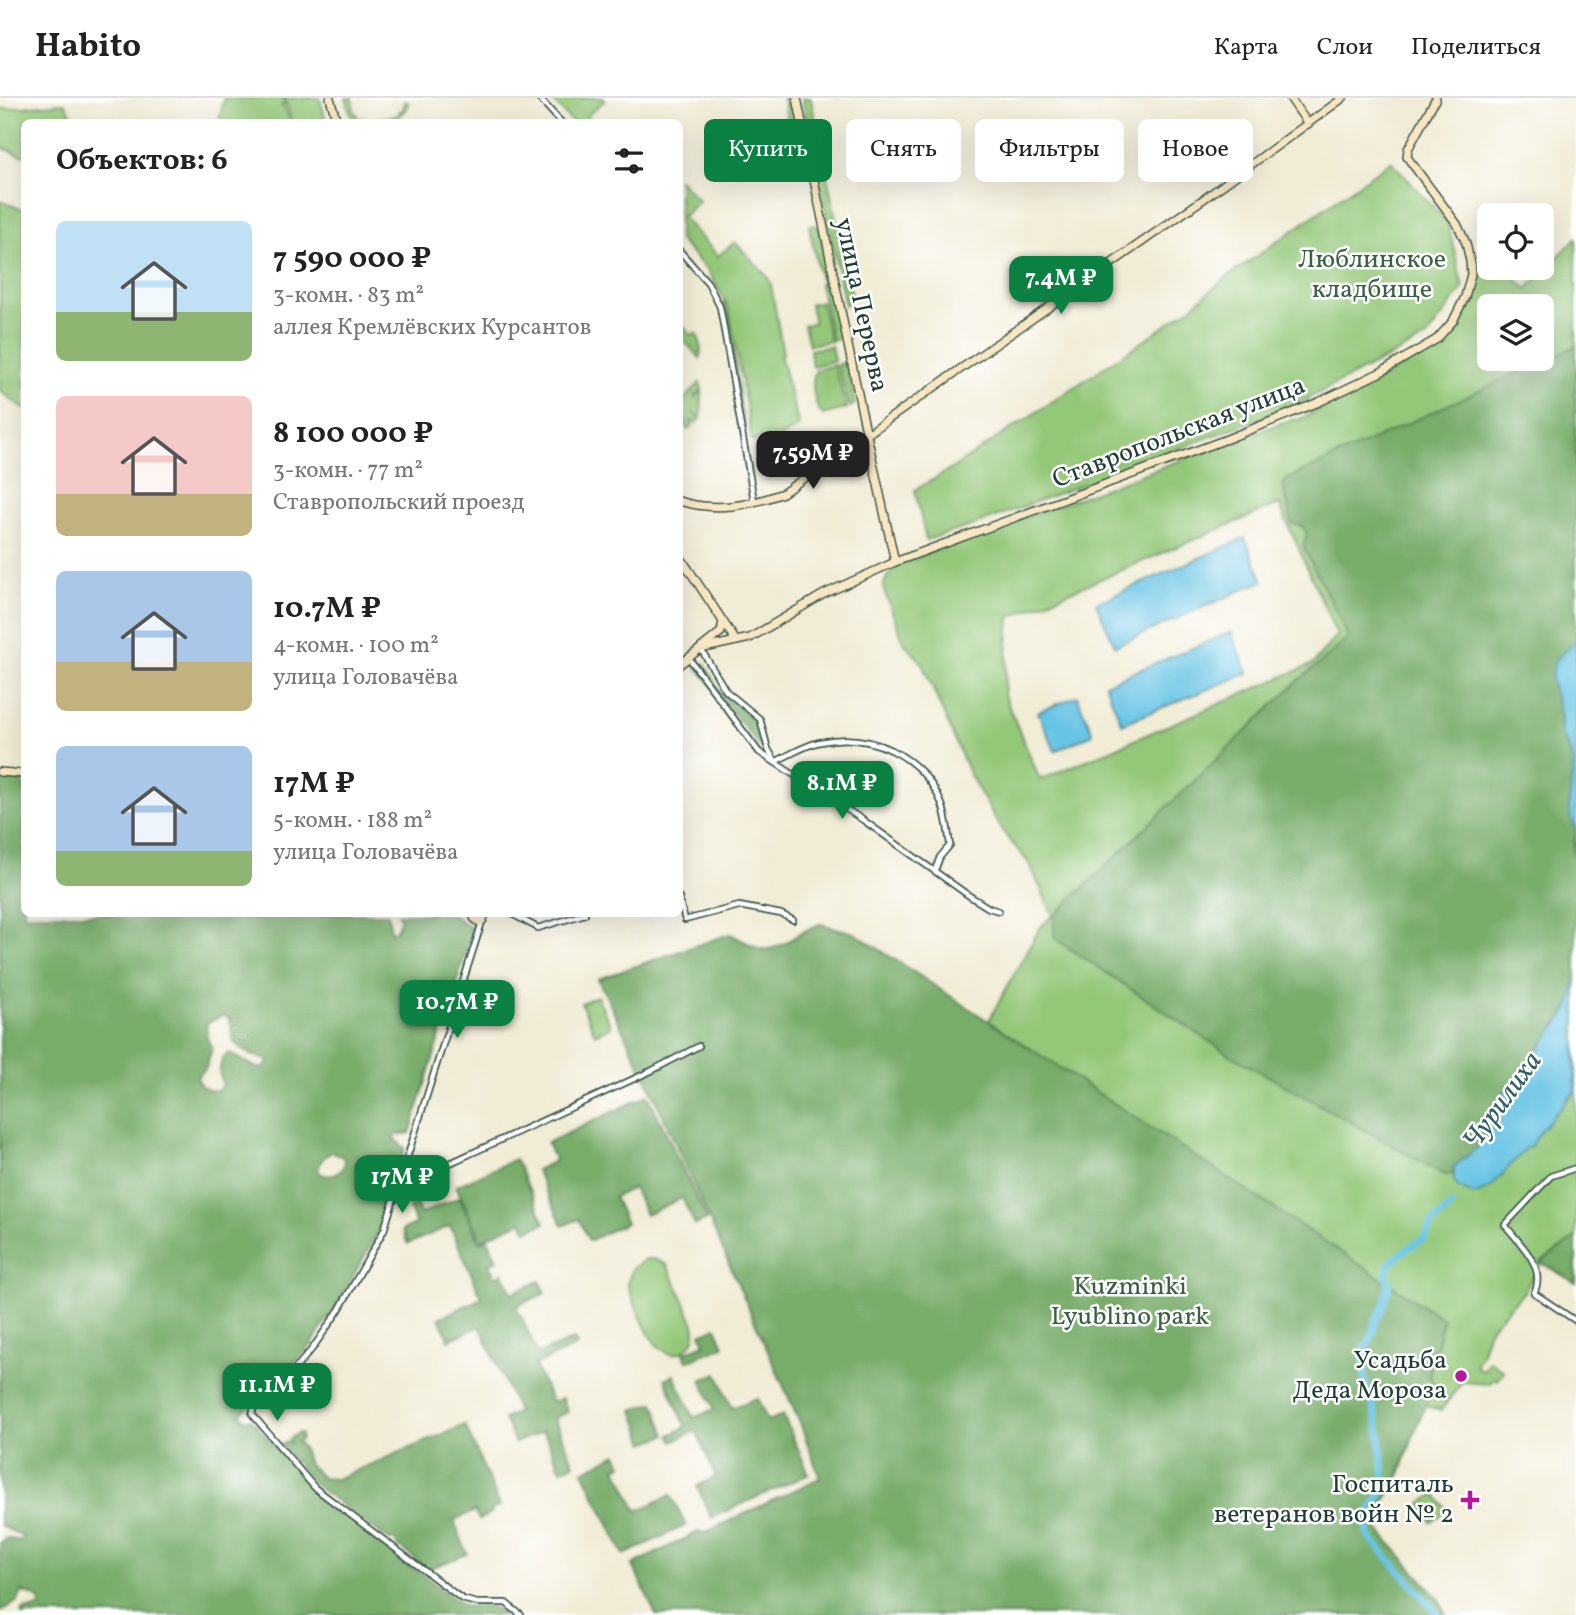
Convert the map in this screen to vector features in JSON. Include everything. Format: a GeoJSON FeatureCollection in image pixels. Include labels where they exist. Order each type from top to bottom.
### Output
{"type":"FeatureCollection","features":[{"type":"Feature","properties":{"kind":"street"},"geometry":{"type":"LineString","coordinates":[[330,98],[336,119]]}},
{"type":"Feature","properties":{"kind":"street"},"geometry":{"type":"LineString","coordinates":[[539,98],[558,119]]}},
{"type":"Feature","properties":{"kind":"street","name":"улица Перерва"},"geometry":{"type":"LineString","coordinates":[[797,98],[895,562]]}},
{"type":"Feature","properties":{"kind":"street"},"geometry":{"type":"LineString","coordinates":[[1290,98],[1308,124]]}},
{"type":"Feature","properties":{"kind":"street"},"geometry":{"type":"LineString","coordinates":[[683,502],[724,508],[754,503],[783,493],[1343,98]]}},
{"type":"Feature","properties":{"kind":"street","name":"Ставропольская улица"},"geometry":{"type":"LineString","coordinates":[[683,661],[700,649],[750,638],[830,591],[895,562],[1288,415],[1366,380],[1437,339],[1446,331],[1460,309],[1471,274],[1469,253],[1462,234],[1407,157],[1408,149],[1436,98]]}},
{"type":"Feature","properties":{"kind":"street"},"geometry":{"type":"LineString","coordinates":[[683,255],[708,284],[720,307],[754,503]]}},
{"type":"Feature","properties":{"kind":"street"},"geometry":{"type":"LineString","coordinates":[[683,508],[699,506]]}},
{"type":"Feature","properties":{"kind":"street"},"geometry":{"type":"LineString","coordinates":[[683,561],[736,641]]}},
{"type":"Feature","properties":{"kind":"street"},"geometry":{"type":"LineString","coordinates":[[722,620],[721,632],[700,649],[726,691],[760,719],[768,749],[775,762]]}},
{"type":"Feature","properties":{"kind":"street"},"geometry":{"type":"LineString","coordinates":[[688,656],[759,752],[968,895],[999,911]]}},
{"type":"Feature","properties":{"kind":"street"},"geometry":{"type":"LineString","coordinates":[[775,762],[817,742],[844,738],[880,744],[915,764],[940,799],[944,810],[950,845],[940,857],[935,870]]}},
{"type":"Feature","properties":{"kind":"street"},"geometry":{"type":"LineString","coordinates":[[0,772],[21,774]]}},
{"type":"Feature","properties":{"kind":"street"},"geometry":{"type":"LineString","coordinates":[[683,913],[685,920],[738,905],[781,914],[793,920]]}},
{"type":"Feature","properties":{"kind":"street"},"geometry":{"type":"LineString","coordinates":[[478,917],[478,930],[384,1230],[339,1310],[312,1349],[289,1376],[254,1407],[252,1414],[315,1488],[462,1599],[477,1603],[506,1603],[522,1615]]}},
{"type":"Feature","properties":{"kind":"street"},"geometry":{"type":"LineString","coordinates":[[518,917],[538,928],[575,917]]}},
{"type":"Feature","properties":{"kind":"street"},"geometry":{"type":"LineString","coordinates":[[399,1186],[644,1074],[699,1046]]}},
{"type":"Feature","properties":{"kind":"street"},"geometry":{"type":"LineString","coordinates":[[1576,1168],[1551,1176],[1505,1225],[1533,1260],[1539,1284],[1534,1293],[1576,1321]]}},
{"type":"Feature","properties":{"kind":"green space"},"geometry":{"type":"Polygon","coordinates":[[[224,98],[283,98],[285,105],[282,107],[289,119],[220,119],[224,98]]]}},
{"type":"Feature","properties":{"kind":"green space"},"geometry":{"type":"Polygon","coordinates":[[[285,98],[320,98],[325,119],[291,119],[285,98]]]}},
{"type":"Feature","properties":{"kind":"green space"},"geometry":{"type":"Polygon","coordinates":[[[346,98],[352,98],[355,115],[357,114],[358,119],[352,119],[346,98]]]}},
{"type":"Feature","properties":{"kind":"green space"},"geometry":{"type":"Polygon","coordinates":[[[550,98],[604,98],[605,100],[587,116],[590,119],[569,119],[550,98]]]}},
{"type":"Feature","properties":{"kind":"green space"},"geometry":{"type":"Polygon","coordinates":[[[783,98],[792,98],[796,119],[787,119],[783,98]]]}},
{"type":"Feature","properties":{"kind":"green space"},"geometry":{"type":"Polygon","coordinates":[[[802,98],[811,98],[815,119],[806,119],[802,98]]]}},
{"type":"Feature","properties":{"kind":"green space"},"geometry":{"type":"Polygon","coordinates":[[[404,101],[409,103],[399,117],[376,119],[399,115],[404,101]]]}},
{"type":"Feature","properties":{"kind":"green space"},"geometry":{"type":"Polygon","coordinates":[[[65,103],[74,119],[21,119],[21,155],[0,147],[0,109],[65,103]]]}},
{"type":"Feature","properties":{"kind":"green space","name":"Люблинское кладбище"},"geometry":{"type":"Polygon","coordinates":[[[1391,161],[1448,223],[1463,288],[1426,338],[1295,405],[974,525],[926,540],[915,490],[1136,346],[1190,308],[1223,280],[1391,161]]]}},
{"type":"Feature","properties":{"kind":"green space"},"geometry":{"type":"Polygon","coordinates":[[[820,182],[828,182],[852,297],[845,306],[820,182]]]}},
{"type":"Feature","properties":{"kind":"green space"},"geometry":{"type":"Polygon","coordinates":[[[683,184],[699,201],[683,216],[683,184]]]}},
{"type":"Feature","properties":{"kind":"green space"},"geometry":{"type":"Polygon","coordinates":[[[0,201],[21,209],[21,407],[0,391],[0,201]]]}},
{"type":"Feature","properties":{"kind":"green space"},"geometry":{"type":"Polygon","coordinates":[[[683,218],[718,256],[735,242],[767,276],[771,285],[783,354],[780,355],[799,426],[774,441],[752,441],[729,308],[708,271],[683,244],[683,218]]]}},
{"type":"Feature","properties":{"kind":"green space"},"geometry":{"type":"Polygon","coordinates":[[[809,226],[818,227],[828,274],[820,279],[809,226]]]}},
{"type":"Feature","properties":{"kind":"green space","name":"Kuzminki Lyublino park"},"geometry":{"type":"Polygon","coordinates":[[[1576,238],[1576,1283],[1541,1263],[1524,1292],[1489,1329],[1475,1365],[1483,1371],[1489,1361],[1504,1371],[1490,1384],[1462,1382],[1441,1410],[1426,1406],[1399,1475],[1372,1523],[1438,1598],[1446,1615],[656,1615],[633,1565],[700,1531],[702,1534],[820,1478],[801,1425],[649,1084],[598,979],[730,934],[762,950],[781,947],[801,932],[820,924],[854,933],[988,1022],[1039,929],[1053,915],[1029,863],[1003,832],[970,775],[921,661],[904,643],[883,588],[886,579],[897,565],[1292,419],[1298,420],[1349,396],[1429,351],[1451,334],[1470,301],[1477,278],[1517,280],[1527,289],[1536,280],[1554,280],[1554,261],[1576,238]],[[1279,504],[1010,617],[1004,695],[1040,780],[1313,664],[1337,635],[1279,504]]]}},
{"type":"Feature","properties":{"kind":"green space"},"geometry":{"type":"Polygon","coordinates":[[[827,281],[830,284],[841,334],[838,339],[832,341],[820,283],[827,281]]]}},
{"type":"Feature","properties":{"kind":"green space"},"geometry":{"type":"Polygon","coordinates":[[[724,301],[729,318],[744,432],[721,303],[724,301]]]}},
{"type":"Feature","properties":{"kind":"green space"},"geometry":{"type":"Polygon","coordinates":[[[821,302],[830,341],[809,345],[804,325],[814,323],[810,304],[821,302]]]}},
{"type":"Feature","properties":{"kind":"green space"},"geometry":{"type":"Polygon","coordinates":[[[683,326],[692,336],[695,333],[697,336],[701,345],[700,358],[683,339],[683,326]]]}},
{"type":"Feature","properties":{"kind":"green space"},"geometry":{"type":"Polygon","coordinates":[[[831,346],[834,361],[812,366],[810,350],[831,346]]]}},
{"type":"Feature","properties":{"kind":"green space"},"geometry":{"type":"Polygon","coordinates":[[[1576,346],[1576,641],[1555,660],[1560,727],[1573,763],[1569,806],[1576,831],[1573,852],[1576,858],[1576,979],[1570,1005],[1525,1075],[1496,1102],[1484,1139],[1454,1167],[1453,1174],[1445,1175],[1230,1055],[1054,938],[1054,916],[1348,636],[1303,546],[1307,534],[1302,526],[1292,524],[1283,485],[1287,479],[1522,371],[1554,371],[1554,356],[1576,346]]]}},
{"type":"Feature","properties":{"kind":"green space"},"geometry":{"type":"Polygon","coordinates":[[[846,363],[855,404],[850,407],[837,365],[846,363]]]}},
{"type":"Feature","properties":{"kind":"green space"},"geometry":{"type":"Polygon","coordinates":[[[834,365],[847,408],[823,415],[815,400],[814,375],[816,370],[834,365]]]}},
{"type":"Feature","properties":{"kind":"green space"},"geometry":{"type":"Polygon","coordinates":[[[700,383],[702,389],[694,398],[702,391],[701,418],[693,412],[700,419],[696,423],[691,421],[693,426],[688,430],[684,426],[685,420],[683,425],[683,401],[700,383]]]}},
{"type":"Feature","properties":{"kind":"green space"},"geometry":{"type":"Polygon","coordinates":[[[705,664],[722,693],[756,723],[761,748],[696,666],[705,664]]]}},
{"type":"Feature","properties":{"kind":"green space"},"geometry":{"type":"Polygon","coordinates":[[[0,778],[21,780],[21,917],[388,917],[391,932],[395,932],[400,917],[455,917],[473,929],[410,1133],[396,1135],[394,1139],[405,1148],[380,1229],[310,1347],[240,1414],[245,1420],[251,1419],[313,1492],[464,1606],[490,1607],[507,1611],[509,1615],[21,1615],[23,1610],[37,1608],[41,1604],[35,1596],[22,1592],[18,1601],[0,1612],[0,1543],[7,1538],[19,1541],[23,1537],[0,1525],[0,778]],[[223,1015],[207,1023],[207,1037],[212,1048],[206,1068],[197,1077],[200,1085],[209,1090],[218,1090],[223,1084],[220,1068],[223,1057],[229,1053],[257,1068],[264,1068],[269,1060],[251,1055],[233,1042],[230,1019],[223,1015]],[[330,1153],[324,1157],[318,1171],[327,1176],[342,1170],[345,1162],[343,1157],[330,1153]]]}},
{"type":"Feature","properties":{"kind":"green space"},"geometry":{"type":"Polygon","coordinates":[[[820,924],[854,933],[1443,1319],[1429,1377],[1433,1381],[1426,1406],[1395,1485],[1374,1514],[1372,1523],[1438,1598],[1446,1615],[656,1615],[633,1565],[700,1531],[702,1534],[820,1478],[801,1425],[649,1084],[598,979],[730,934],[752,947],[773,948],[820,924]]]}},
{"type":"Feature","properties":{"kind":"green space"},"geometry":{"type":"Polygon","coordinates":[[[597,996],[611,1027],[595,1034],[581,1003],[597,996]]]}},
{"type":"Feature","properties":{"kind":"green space"},"geometry":{"type":"Polygon","coordinates":[[[648,1095],[707,1220],[695,1225],[682,1198],[646,1215],[633,1188],[614,1197],[626,1223],[589,1241],[579,1219],[563,1226],[536,1170],[555,1161],[547,1143],[648,1095]]]}},
{"type":"Feature","properties":{"kind":"green space"},"geometry":{"type":"Polygon","coordinates":[[[515,1159],[545,1223],[527,1231],[522,1221],[481,1240],[456,1186],[515,1159]]]}},
{"type":"Feature","properties":{"kind":"green space"},"geometry":{"type":"Polygon","coordinates":[[[459,1197],[480,1242],[488,1239],[497,1260],[489,1264],[495,1277],[503,1273],[512,1293],[540,1281],[546,1293],[516,1306],[538,1354],[574,1339],[577,1346],[535,1365],[552,1402],[562,1398],[568,1412],[554,1418],[574,1464],[561,1470],[543,1431],[515,1443],[504,1419],[518,1412],[480,1326],[449,1340],[439,1318],[482,1298],[450,1226],[408,1244],[402,1230],[416,1224],[409,1207],[416,1204],[421,1214],[459,1197]]]}},
{"type":"Feature","properties":{"kind":"green space"},"geometry":{"type":"Polygon","coordinates":[[[1576,1237],[1576,1283],[1541,1262],[1576,1237]]]}},
{"type":"Feature","properties":{"kind":"green space"},"geometry":{"type":"Polygon","coordinates":[[[646,1259],[654,1259],[667,1265],[693,1323],[695,1332],[692,1342],[687,1348],[676,1353],[665,1352],[648,1333],[627,1284],[633,1268],[646,1259]]]}},
{"type":"Feature","properties":{"kind":"green space"},"geometry":{"type":"Polygon","coordinates":[[[716,1327],[724,1346],[687,1361],[683,1353],[705,1344],[701,1334],[716,1327]]]}},
{"type":"Feature","properties":{"kind":"green space"},"geometry":{"type":"Polygon","coordinates":[[[717,1373],[732,1408],[757,1398],[768,1421],[783,1415],[809,1474],[711,1518],[697,1486],[716,1477],[696,1431],[673,1441],[670,1435],[686,1427],[665,1379],[674,1375],[694,1418],[714,1409],[701,1380],[717,1373]]]}},
{"type":"Feature","properties":{"kind":"green space"},"geometry":{"type":"Polygon","coordinates":[[[654,1403],[666,1435],[645,1443],[633,1410],[654,1403]]]}},
{"type":"Feature","properties":{"kind":"green space"},"geometry":{"type":"Polygon","coordinates":[[[465,1425],[500,1506],[479,1520],[475,1511],[454,1520],[467,1554],[428,1569],[396,1544],[396,1541],[390,1540],[316,1486],[281,1445],[287,1441],[290,1445],[289,1439],[301,1434],[301,1439],[297,1442],[303,1448],[307,1462],[322,1478],[336,1479],[465,1425]]]}},
{"type":"Feature","properties":{"kind":"green space"},"geometry":{"type":"Polygon","coordinates":[[[617,1454],[622,1465],[616,1468],[637,1511],[671,1495],[686,1525],[624,1555],[583,1471],[617,1454]]]}},
{"type":"Feature","properties":{"kind":"green space"},"geometry":{"type":"Polygon","coordinates":[[[1435,1494],[1448,1511],[1431,1522],[1421,1503],[1435,1494]]]}},
{"type":"Feature","properties":{"kind":"water"},"geometry":{"type":"Polygon","coordinates":[[[1245,538],[1263,581],[1115,646],[1096,603],[1245,538]]]}},
{"type":"Feature","properties":{"kind":"water"},"geometry":{"type":"Polygon","coordinates":[[[1231,632],[1248,673],[1122,724],[1105,684],[1231,632]]]}},
{"type":"Feature","properties":{"kind":"water"},"geometry":{"type":"Polygon","coordinates":[[[1576,641],[1576,831],[1569,806],[1573,763],[1568,745],[1561,734],[1561,717],[1551,679],[1555,660],[1576,641]]]}},
{"type":"Feature","properties":{"kind":"water"},"geometry":{"type":"Polygon","coordinates":[[[1077,696],[1093,734],[1055,751],[1038,712],[1077,696]]]}},
{"type":"Feature","properties":{"kind":"water"},"geometry":{"type":"Polygon","coordinates":[[[1576,979],[1575,1091],[1530,1147],[1526,1148],[1491,1187],[1475,1195],[1458,1187],[1454,1181],[1454,1167],[1484,1139],[1496,1102],[1525,1075],[1544,1042],[1564,1016],[1570,1005],[1576,979]]]}},
{"type":"Feature","properties":{"kind":"waterway","name":"Чурилиха"},"geometry":{"type":"LineString","coordinates":[[1373,1404],[1365,1381],[1363,1350],[1371,1339],[1376,1320],[1384,1305],[1389,1285],[1386,1275],[1388,1266],[1404,1251],[1425,1238],[1431,1225],[1452,1206]]}},
{"type":"Feature","properties":{"kind":"waterway","name":"Чурилиха"},"geometry":{"type":"LineString","coordinates":[[1374,1408],[1380,1435],[1385,1489],[1365,1518],[1369,1536],[1439,1615]]}},
{"type":"Feature","properties":{"kind":"place","name":"Усадьба Деда Мороза"},"geometry":{"type":"Point","coordinates":[1461,1376]}},
{"type":"Feature","properties":{"kind":"place","name":"Госпиталь ветеранов войн № 2"},"geometry":{"type":"Point","coordinates":[1470,1500]}}]}
